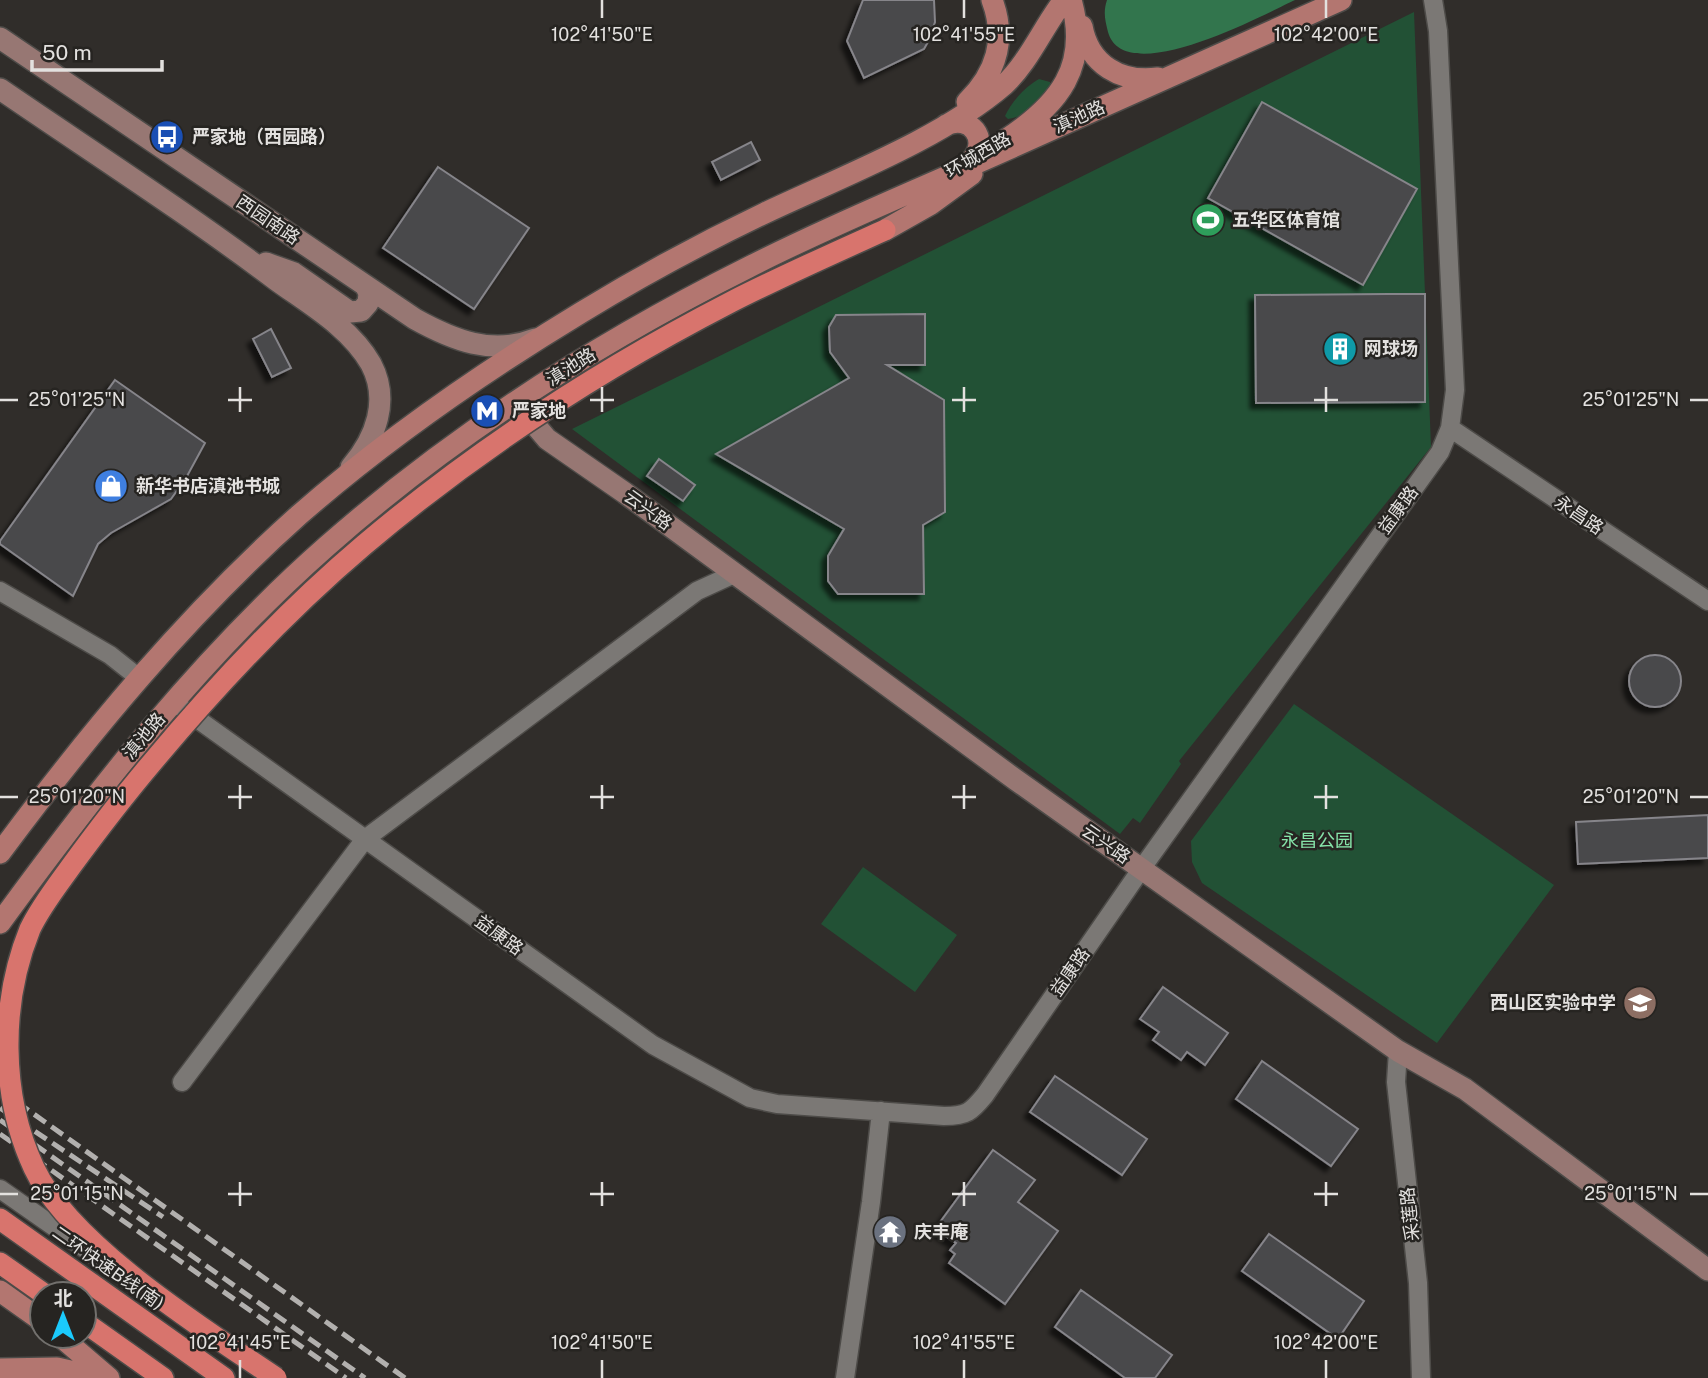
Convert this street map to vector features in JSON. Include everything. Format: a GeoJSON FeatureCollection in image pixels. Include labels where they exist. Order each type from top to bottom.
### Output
{"type":"FeatureCollection","features":[{"type":"Feature","properties":{"kind":"highway"},"geometry":{"type":"LineString","coordinates":[[276,1378],[161,1297],[110,1256],[69,1218],[42,1183],[18,1124],[9,1086],[6,1044],[8,999],[13,977],[35,920],[99,829],[188,720],[278,624],[385,528],[537,417],[641,352],[772,281],[886,230]]}},
{"type":"Feature","properties":{"kind":"highway","name":"二环快速B线(南)"},"geometry":{"type":"LineString","coordinates":[[0,1219],[224,1378]]}},
{"type":"Feature","properties":{"kind":"highway"},"geometry":{"type":"LineString","coordinates":[[0,1263],[28,1283]]}},
{"type":"Feature","properties":{"kind":"highway"},"geometry":{"type":"LineString","coordinates":[[98,1332],[163,1378]]}},
{"type":"Feature","properties":{"kind":"main road"},"geometry":{"type":"LineString","coordinates":[[908,144],[938,126],[962,107],[989,75],[999,50],[1000,37],[992,0]]}},
{"type":"Feature","properties":{"kind":"main road","name":"环城西路"},"geometry":{"type":"LineString","coordinates":[[841,224],[1035,128],[1068,79],[1077,46],[1071,0]]}},
{"type":"Feature","properties":{"kind":"main road"},"geometry":{"type":"LineString","coordinates":[[1084,0],[1081,18],[1086,41],[1099,62],[1119,75]]}},
{"type":"Feature","properties":{"kind":"main road","name":"滇池路"},"geometry":{"type":"LineString","coordinates":[[1035,128],[1180,72],[1341,0]]}},
{"type":"Feature","properties":{"kind":"main road"},"geometry":{"type":"LineString","coordinates":[[1051,6],[1077,46],[1100,66],[1119,75]]}},
{"type":"Feature","properties":{"kind":"main road"},"geometry":{"type":"LineString","coordinates":[[0,853],[93,732],[139,678],[232,579],[322,496],[453,397],[552,330],[637,279],[713,238],[946,125],[988,97],[1009,80],[1022,64],[1051,6]]}},
{"type":"Feature","properties":{"kind":"main road","name":"滇池路"},"geometry":{"type":"LineString","coordinates":[[1119,75],[1146,80],[1180,72]]}},
{"type":"Feature","properties":{"kind":"main road"},"geometry":{"type":"LineString","coordinates":[[946,125],[960,121],[973,127],[977,133],[979,148],[972,160]]}},
{"type":"Feature","properties":{"kind":"main road"},"geometry":{"type":"LineString","coordinates":[[886,230],[945,194],[1035,128]]}},
{"type":"Feature","properties":{"kind":"main road"},"geometry":{"type":"LineString","coordinates":[[886,230],[963,188],[1035,128]]}},
{"type":"Feature","properties":{"kind":"main road","name":"滇池路"},"geometry":{"type":"LineString","coordinates":[[0,923],[117,768],[174,701],[261,608],[335,539],[390,494],[516,403],[668,310],[750,266],[996,154]]}},
{"type":"Feature","properties":{"kind":"main road"},"geometry":{"type":"LineString","coordinates":[[0,845],[25,819]]}},
{"type":"Feature","properties":{"kind":"main road"},"geometry":{"type":"LineString","coordinates":[[0,937],[59,843]]}},
{"type":"Feature","properties":{"kind":"main road"},"geometry":{"type":"LineString","coordinates":[[0,1224],[216,1378]]}},
{"type":"Feature","properties":{"kind":"main road"},"geometry":{"type":"LineString","coordinates":[[0,1256],[34,1280]]}},
{"type":"Feature","properties":{"kind":"main road"},"geometry":{"type":"LineString","coordinates":[[0,1291],[28,1311]]}},
{"type":"Feature","properties":{"kind":"main road"},"geometry":{"type":"LineString","coordinates":[[98,1325],[172,1378]]}},
{"type":"Feature","properties":{"kind":"main road"},"geometry":{"type":"LineString","coordinates":[[77,1350],[110,1378]]}},
{"type":"Feature","properties":{"kind":"main road"},"geometry":{"type":"LineString","coordinates":[[0,1369],[57,1368],[102,1378]]}},
{"type":"Feature","properties":{"kind":"street","name":"益康路"},"geometry":{"type":"LineString","coordinates":[[174,701],[653,1045],[750,1098],[777,1104],[963,1116],[974,1108],[1440,452],[1450,428],[1454,376],[1438,31],[1433,0]]}},
{"type":"Feature","properties":{"kind":"street","name":"西园南路"},"geometry":{"type":"LineString","coordinates":[[0,38],[366,287],[428,326],[477,345],[509,346],[530,341],[552,330]]}},
{"type":"Feature","properties":{"kind":"street"},"geometry":{"type":"LineString","coordinates":[[0,89],[244,256],[341,328],[364,354],[377,378],[380,414],[371,438],[356,461],[322,496]]}},
{"type":"Feature","properties":{"kind":"street"},"geometry":{"type":"LineString","coordinates":[[244,256],[293,273],[350,312],[361,311],[368,303],[370,298],[366,287]]}},
{"type":"Feature","properties":{"kind":"street","name":"云兴路"},"geometry":{"type":"LineString","coordinates":[[516,403],[547,439],[1016,780],[1398,1051],[1465,1089],[1708,1270]]}},
{"type":"Feature","properties":{"kind":"street","name":"永昌路"},"geometry":{"type":"LineString","coordinates":[[1450,428],[1708,601]]}},
{"type":"Feature","properties":{"kind":"street"},"geometry":{"type":"LineString","coordinates":[[182,1082],[365,839],[697,591],[734,574]]}},
{"type":"Feature","properties":{"kind":"street"},"geometry":{"type":"LineString","coordinates":[[0,591],[110,655],[139,678]]}},
{"type":"Feature","properties":{"kind":"street","name":"采莲路"},"geometry":{"type":"LineString","coordinates":[[1398,1051],[1396,1082],[1418,1283],[1422,1378]]}},
{"type":"Feature","properties":{"kind":"street"},"geometry":{"type":"LineString","coordinates":[[845,1378],[871,1202],[881,1111]]}},
{"type":"Feature","properties":{"kind":"street"},"geometry":{"type":"LineString","coordinates":[[0,1189],[269,1378]]}},
{"type":"Feature","properties":{"kind":"green space"},"geometry":{"type":"Polygon","coordinates":[[[1107,0],[1295,0],[1196,43],[1166,51],[1139,54],[1119,48],[1108,32],[1105,16],[1107,0]]]}},
{"type":"Feature","properties":{"kind":"green space","name":"五华区体育馆"},"geometry":{"type":"Polygon","coordinates":[[[1414,12],[1431,447],[1179,761],[1181,764],[1140,823],[1133,818],[1120,834],[572,429],[1414,12]]]}},
{"type":"Feature","properties":{"kind":"green space"},"geometry":{"type":"Polygon","coordinates":[[[1039,79],[1050,82],[1042,102],[1029,112],[1008,119],[1005,116],[1015,100],[1039,79]]]}},
{"type":"Feature","properties":{"kind":"green space","name":"永昌公园"},"geometry":{"type":"Polygon","coordinates":[[[1294,704],[1554,885],[1437,1043],[1202,883],[1192,862],[1191,841],[1294,704]]]}},
{"type":"Feature","properties":{"kind":"green space"},"geometry":{"type":"Polygon","coordinates":[[[863,867],[957,935],[915,992],[821,924],[863,867]]]}},
{"type":"Feature","properties":{"kind":"building"},"geometry":{"type":"Polygon","coordinates":[[[863,0],[934,0],[935,22],[924,49],[864,78],[847,41],[863,0]]]}},
{"type":"Feature","properties":{"kind":"building"},"geometry":{"type":"Polygon","coordinates":[[[1262,102],[1417,189],[1363,285],[1208,198],[1262,102]]]}},
{"type":"Feature","properties":{"kind":"building"},"geometry":{"type":"Polygon","coordinates":[[[751,142],[760,160],[721,180],[712,162],[751,142]]]}},
{"type":"Feature","properties":{"kind":"building"},"geometry":{"type":"Polygon","coordinates":[[[438,167],[529,228],[474,309],[383,248],[438,167]]]}},
{"type":"Feature","properties":{"kind":"building","name":"网球场"},"geometry":{"type":"Polygon","coordinates":[[[1425,294],[1425,402],[1256,403],[1255,295],[1425,294]]]}},
{"type":"Feature","properties":{"kind":"building"},"geometry":{"type":"Polygon","coordinates":[[[925,314],[925,365],[887,365],[944,400],[945,512],[923,525],[924,594],[838,594],[828,581],[828,556],[844,529],[716,454],[849,378],[830,352],[829,327],[836,315],[925,314]]]}},
{"type":"Feature","properties":{"kind":"building"},"geometry":{"type":"Polygon","coordinates":[[[271,329],[291,368],[272,377],[253,339],[271,329]]]}},
{"type":"Feature","properties":{"kind":"building","name":"新华书店滇池书城"},"geometry":{"type":"Polygon","coordinates":[[[115,380],[205,443],[171,499],[111,533],[98,544],[73,596],[0,544],[0,541],[115,380]]]}},
{"type":"Feature","properties":{"kind":"building"},"geometry":{"type":"Polygon","coordinates":[[[659,459],[695,485],[683,501],[647,476],[659,459]]]}},
{"type":"Feature","properties":{"kind":"building"},"geometry":{"type":"Polygon","coordinates":[[[1655,655],[1665,657],[1673,663],[1679,671],[1679,691],[1673,699],[1665,705],[1655,707],[1645,705],[1637,699],[1631,691],[1629,681],[1631,671],[1637,663],[1645,657],[1655,655]]]}},
{"type":"Feature","properties":{"kind":"building"},"geometry":{"type":"Polygon","coordinates":[[[1708,815],[1708,858],[1578,864],[1576,822],[1708,815]]]}},
{"type":"Feature","properties":{"kind":"building"},"geometry":{"type":"Polygon","coordinates":[[[1163,987],[1228,1033],[1205,1065],[1187,1052],[1181,1060],[1153,1040],[1159,1032],[1140,1019],[1163,987]]]}},
{"type":"Feature","properties":{"kind":"building"},"geometry":{"type":"Polygon","coordinates":[[[1262,1061],[1358,1129],[1331,1166],[1236,1099],[1262,1061]]]}},
{"type":"Feature","properties":{"kind":"building"},"geometry":{"type":"Polygon","coordinates":[[[1055,1076],[1147,1139],[1122,1175],[1030,1112],[1055,1076]]]}},
{"type":"Feature","properties":{"kind":"building"},"geometry":{"type":"Polygon","coordinates":[[[993,1150],[1035,1180],[1018,1202],[1058,1231],[1005,1304],[949,1263],[955,1254],[950,1250],[956,1243],[935,1229],[993,1150]]]}},
{"type":"Feature","properties":{"kind":"building"},"geometry":{"type":"Polygon","coordinates":[[[1269,1234],[1364,1301],[1338,1339],[1242,1271],[1269,1234]]]}},
{"type":"Feature","properties":{"kind":"building"},"geometry":{"type":"Polygon","coordinates":[[[1081,1290],[1172,1355],[1155,1378],[1125,1378],[1055,1327],[1081,1290]]]}},
{"type":"Feature","properties":{"kind":"railway"},"geometry":{"type":"LineString","coordinates":[[0,1090],[405,1378]]}},
{"type":"Feature","properties":{"kind":"railway"},"geometry":{"type":"LineString","coordinates":[[0,1108],[163,1217]]}},
{"type":"Feature","properties":{"kind":"railway"},"geometry":{"type":"LineString","coordinates":[[0,1120],[365,1378]]}},
{"type":"Feature","properties":{"kind":"railway"},"geometry":{"type":"LineString","coordinates":[[0,1134],[346,1378]]}},
{"type":"Feature","properties":{"kind":"place","name":"严家地（西园路）"},"geometry":{"type":"Point","coordinates":[167,137]}},
{"type":"Feature","properties":{"kind":"place","name":"五华区体育馆"},"geometry":{"type":"Point","coordinates":[1208,220]}},
{"type":"Feature","properties":{"kind":"place","name":"网球场"},"geometry":{"type":"Point","coordinates":[1340,349]}},
{"type":"Feature","properties":{"kind":"place","name":"严家地"},"geometry":{"type":"Point","coordinates":[487,411]}},
{"type":"Feature","properties":{"kind":"place","name":"新华书店滇池书城"},"geometry":{"type":"Point","coordinates":[111,486]}},
{"type":"Feature","properties":{"kind":"place","name":"西山区实验中学"},"geometry":{"type":"Point","coordinates":[1640,1003]}},
{"type":"Feature","properties":{"kind":"place","name":"庆丰庵"},"geometry":{"type":"Point","coordinates":[890,1232]}}]}
